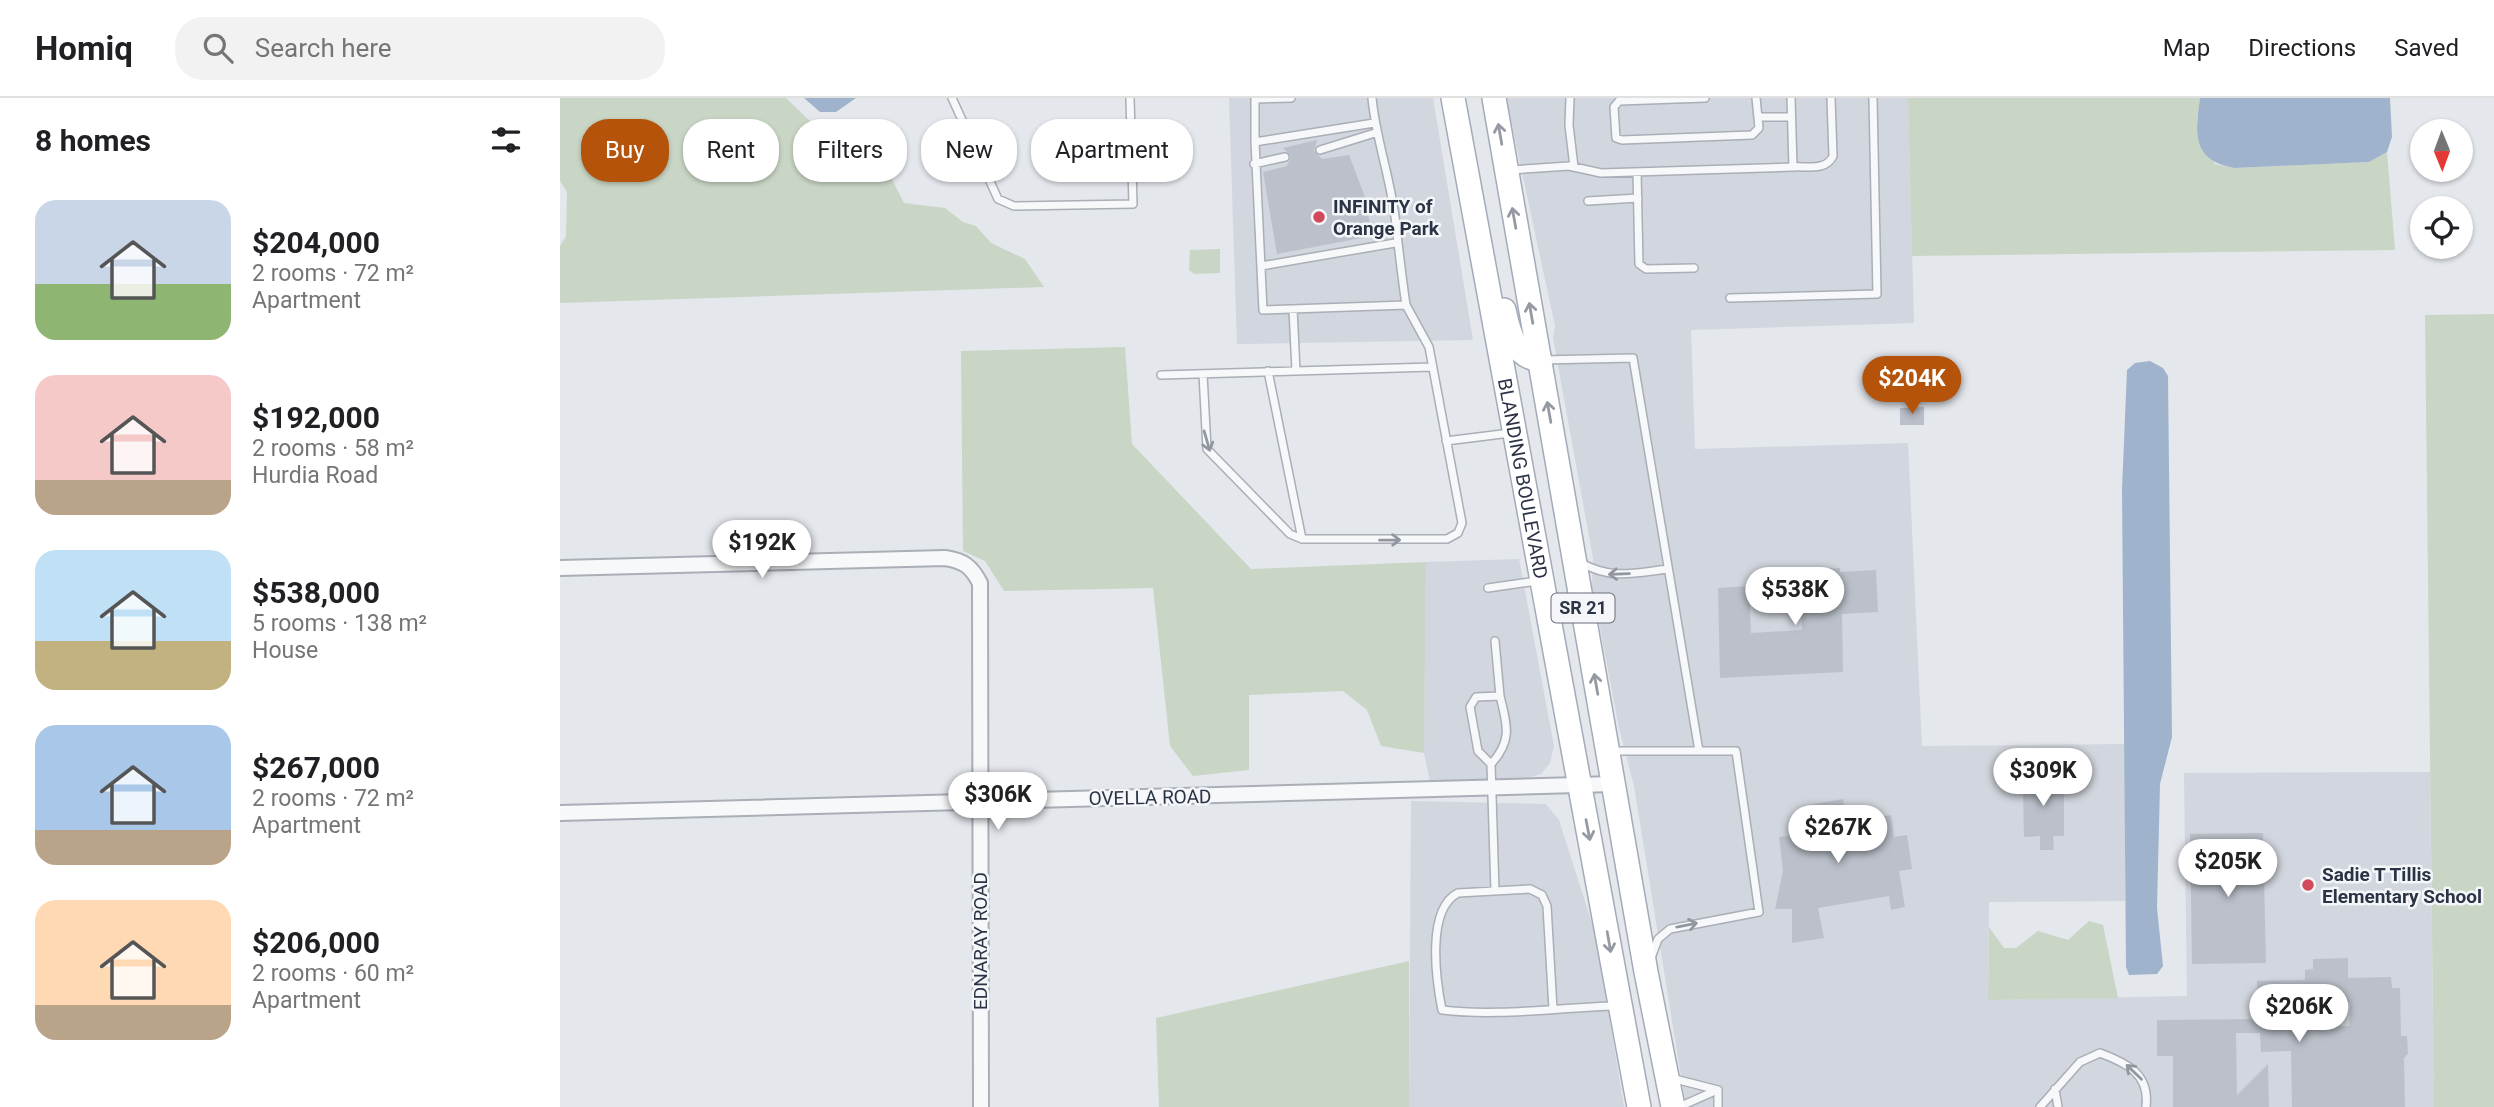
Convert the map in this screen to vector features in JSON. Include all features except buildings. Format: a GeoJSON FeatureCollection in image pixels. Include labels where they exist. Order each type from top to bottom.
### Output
{"type":"FeatureCollection","features":[{"type":"Feature","properties":{"kind":"main road","name":"BLANDING BOULEVARD"},"geometry":{"type":"LineString","coordinates":[[1453,98],[1639,1107]]}},
{"type":"Feature","properties":{"kind":"main road","name":"BLANDING BOULEVARD"},"geometry":{"type":"LineString","coordinates":[[1494,98],[1646,972],[1673,1107]]}},
{"type":"Feature","properties":{"kind":"main road"},"geometry":{"type":"LineString","coordinates":[[1464,159],[1484,200],[1509,331],[1524,355],[1539,360]]}},
{"type":"Feature","properties":{"kind":"main road"},"geometry":{"type":"LineString","coordinates":[[1621,1006],[1638,1017],[1646,1042],[1667,1071]]}},
{"type":"Feature","properties":{"kind":"street","name":"EDNARAY ROAD"},"geometry":{"type":"LineString","coordinates":[[560,568],[946,558],[961,560],[972,568],[980,583],[981,1107]]}},
{"type":"Feature","properties":{"kind":"street","name":"OVELLA ROAD"},"geometry":{"type":"LineString","coordinates":[[560,813],[1613,784]]}},
{"type":"Feature","properties":{"kind":"lane"},"geometry":{"type":"LineString","coordinates":[[952,98],[998,199],[1014,206],[1133,204],[1130,98]]}},
{"type":"Feature","properties":{"kind":"lane"},"geometry":{"type":"LineString","coordinates":[[1291,98],[1255,99],[1254,164],[1263,310],[1406,305]]}},
{"type":"Feature","properties":{"kind":"lane"},"geometry":{"type":"LineString","coordinates":[[1203,374],[1204,433],[1207,449],[1290,534],[1302,539],[1428,540],[1447,539],[1458,533],[1462,523],[1429,347],[1406,305],[1395,243],[1396,225],[1374,123],[1372,98]]}},
{"type":"Feature","properties":{"kind":"lane"},"geometry":{"type":"LineString","coordinates":[[1570,98],[1569,125],[1574,167]]}},
{"type":"Feature","properties":{"kind":"lane"},"geometry":{"type":"LineString","coordinates":[[1705,98],[1619,101],[1614,107],[1616,138],[1752,135],[1759,128],[1756,98]]}},
{"type":"Feature","properties":{"kind":"lane"},"geometry":{"type":"LineString","coordinates":[[1791,98],[1793,167]]}},
{"type":"Feature","properties":{"kind":"lane"},"geometry":{"type":"LineString","coordinates":[[1506,170],[1574,167],[1595,173],[1824,166],[1833,156],[1831,98]]}},
{"type":"Feature","properties":{"kind":"lane"},"geometry":{"type":"LineString","coordinates":[[1730,298],[1877,294],[1874,98]]}},
{"type":"Feature","properties":{"kind":"lane"},"geometry":{"type":"LineString","coordinates":[[1758,117],[1791,117]]}},
{"type":"Feature","properties":{"kind":"lane"},"geometry":{"type":"LineString","coordinates":[[1255,142],[1374,123]]}},
{"type":"Feature","properties":{"kind":"lane"},"geometry":{"type":"LineString","coordinates":[[1320,150],[1376,133]]}},
{"type":"Feature","properties":{"kind":"lane"},"geometry":{"type":"LineString","coordinates":[[1254,164],[1285,157]]}},
{"type":"Feature","properties":{"kind":"lane"},"geometry":{"type":"LineString","coordinates":[[1637,172],[1642,267],[1694,268]]}},
{"type":"Feature","properties":{"kind":"lane"},"geometry":{"type":"LineString","coordinates":[[1588,201],[1638,198]]}},
{"type":"Feature","properties":{"kind":"lane"},"geometry":{"type":"LineString","coordinates":[[1261,267],[1395,243]]}},
{"type":"Feature","properties":{"kind":"lane"},"geometry":{"type":"LineString","coordinates":[[1293,309],[1296,371]]}},
{"type":"Feature","properties":{"kind":"lane"},"geometry":{"type":"LineString","coordinates":[[1539,360],[1633,358],[1699,751]]}},
{"type":"Feature","properties":{"kind":"lane"},"geometry":{"type":"LineString","coordinates":[[1161,374],[1432,367]]}},
{"type":"Feature","properties":{"kind":"lane"},"geometry":{"type":"LineString","coordinates":[[1268,372],[1302,539]]}},
{"type":"Feature","properties":{"kind":"lane"},"geometry":{"type":"LineString","coordinates":[[1446,441],[1514,432]]}},
{"type":"Feature","properties":{"kind":"lane"},"geometry":{"type":"LineString","coordinates":[[1574,559],[1602,573],[1615,575],[1668,569]]}},
{"type":"Feature","properties":{"kind":"lane"},"geometry":{"type":"LineString","coordinates":[[1488,587],[1541,581]]}},
{"type":"Feature","properties":{"kind":"lane"},"geometry":{"type":"LineString","coordinates":[[1494,641],[1507,740],[1503,751],[1491,764],[1495,891]]}},
{"type":"Feature","properties":{"kind":"lane"},"geometry":{"type":"LineString","coordinates":[[1491,764],[1478,751],[1470,706],[1476,697],[1500,696]]}},
{"type":"Feature","properties":{"kind":"lane"},"geometry":{"type":"LineString","coordinates":[[1608,751],[1736,751],[1759,912],[1670,929],[1658,939],[1646,972]]}},
{"type":"Feature","properties":{"kind":"lane"},"geometry":{"type":"LineString","coordinates":[[1553,1009],[1547,906],[1542,895],[1530,889],[1458,893],[1448,898],[1441,909],[1436,944],[1443,1010],[1553,1009],[1621,1006]]}},
{"type":"Feature","properties":{"kind":"lane"},"geometry":{"type":"LineString","coordinates":[[2040,1107],[2086,1057],[2100,1053],[2118,1059],[2140,1075],[2146,1088],[2146,1107]]}},
{"type":"Feature","properties":{"kind":"lane"},"geometry":{"type":"LineString","coordinates":[[1667,1071],[1682,1082],[1718,1090]]}},
{"type":"Feature","properties":{"kind":"lane"},"geometry":{"type":"LineString","coordinates":[[2055,1088],[2058,1107]]}},
{"type":"Feature","properties":{"kind":"lane"},"geometry":{"type":"LineString","coordinates":[[1679,1107],[1718,1090]]}},
{"type":"Feature","properties":{"kind":"lane"},"geometry":{"type":"LineString","coordinates":[[1718,1090],[1718,1107]]}},
{"type":"Feature","properties":{"kind":"shaded area"},"geometry":{"type":"Polygon","coordinates":[[[1229,98],[1433,98],[1473,340],[1237,344],[1229,98]]]}},
{"type":"Feature","properties":{"kind":"shaded area"},"geometry":{"type":"Polygon","coordinates":[[[1506,98],[1908,98],[1914,323],[1691,330],[1695,449],[1908,443],[1922,746],[2126,744],[2125,901],[1989,902],[1988,1000],[2187,996],[2184,773],[2430,772],[2434,1107],[1686,1107],[1634,786],[1619,728],[1592,586],[1593,558],[1553,338],[1555,326],[1506,98]]]}},
{"type":"Feature","properties":{"kind":"shaded area"},"geometry":{"type":"Polygon","coordinates":[[[1519,559],[1554,746],[1550,763],[1541,774],[1517,781],[1430,782],[1424,753],[1426,562],[1519,559]]]}},
{"type":"Feature","properties":{"kind":"shaded area"},"geometry":{"type":"Polygon","coordinates":[[[1411,801],[1546,804],[1559,820],[1596,936],[1624,1107],[1409,1107],[1411,801]]]}},
{"type":"Feature","properties":{"kind":"green space"},"geometry":{"type":"Polygon","coordinates":[[[560,98],[786,98],[808,119],[793,119],[793,182],[893,182],[904,203],[945,208],[963,222],[976,226],[991,243],[1025,259],[1044,287],[560,303],[560,246],[566,236],[567,192],[560,181],[560,98]]]}},
{"type":"Feature","properties":{"kind":"green space"},"geometry":{"type":"Polygon","coordinates":[[[1908,98],[2200,98],[2197,121],[2215,164],[2234,168],[2368,162],[2387,152],[2395,250],[1912,256],[1908,98]]]}},
{"type":"Feature","properties":{"kind":"green space"},"geometry":{"type":"Polygon","coordinates":[[[1220,249],[1220,273],[1194,274],[1189,270],[1190,250],[1220,249]]]}},
{"type":"Feature","properties":{"kind":"green space"},"geometry":{"type":"Polygon","coordinates":[[[2494,314],[2494,1107],[2434,1107],[2425,315],[2494,314]]]}},
{"type":"Feature","properties":{"kind":"green space"},"geometry":{"type":"Polygon","coordinates":[[[1125,347],[1132,444],[1251,569],[1426,562],[1424,753],[1381,746],[1367,710],[1343,691],[1249,695],[1249,770],[1193,776],[1170,746],[1153,588],[1004,591],[985,561],[963,551],[961,351],[1125,347]]]}},
{"type":"Feature","properties":{"kind":"green space"},"geometry":{"type":"Polygon","coordinates":[[[2089,921],[2103,925],[2118,998],[1988,1000],[1989,927],[2004,948],[2016,948],[2038,931],[2068,940],[2089,921]]]}},
{"type":"Feature","properties":{"kind":"green space"},"geometry":{"type":"Polygon","coordinates":[[[1409,961],[1409,1107],[1159,1107],[1156,1018],[1409,961]]]}},
{"type":"Feature","properties":{"kind":"water"},"geometry":{"type":"Polygon","coordinates":[[[804,98],[856,98],[836,112],[820,112],[804,98]]]}},
{"type":"Feature","properties":{"kind":"water"},"geometry":{"type":"Polygon","coordinates":[[[2200,98],[2390,98],[2392,137],[2387,152],[2369,162],[2234,168],[2210,159],[2199,144],[2197,123],[2200,98]]]}},
{"type":"Feature","properties":{"kind":"water"},"geometry":{"type":"Polygon","coordinates":[[[2150,361],[2163,368],[2168,376],[2172,737],[2160,784],[2157,908],[2163,966],[2157,974],[2129,975],[2126,967],[2122,489],[2127,370],[2135,363],[2150,361]]]}},
{"type":"Feature","properties":{"kind":"place","name":"INFINITY of Orange Park"},"geometry":{"type":"Point","coordinates":[1319,217]}},
{"type":"Feature","properties":{"kind":"place","name":"Sadie T Tillis Elementary School"},"geometry":{"type":"Point","coordinates":[2308,885]}}]}
